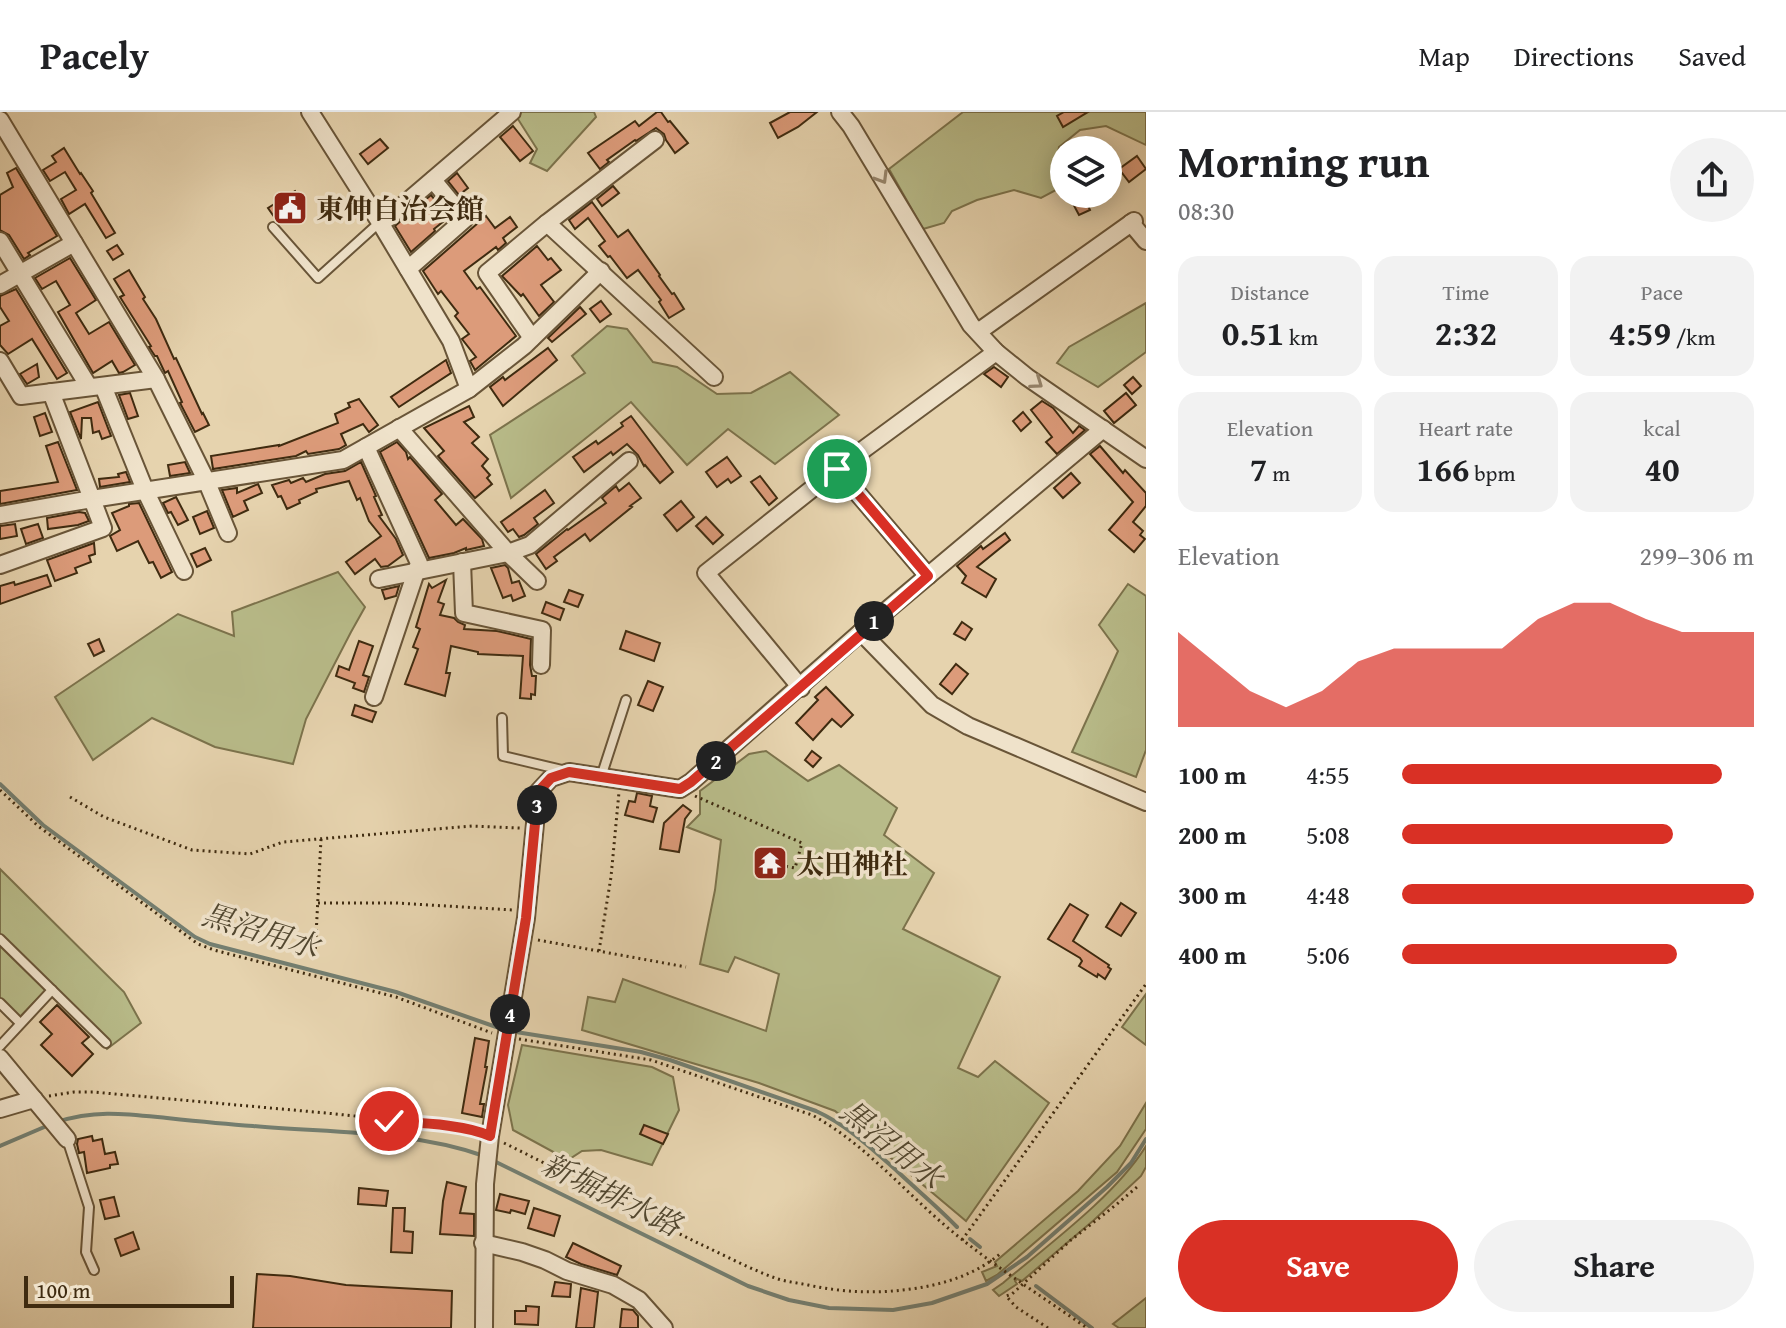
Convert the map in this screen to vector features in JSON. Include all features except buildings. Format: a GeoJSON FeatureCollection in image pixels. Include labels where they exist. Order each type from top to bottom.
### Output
{"type":"FeatureCollection","features":[{"type":"Feature","properties":{"kind":"street"},"geometry":{"type":"LineString","coordinates":[[310,112],[451,341],[469,389]]}},
{"type":"Feature","properties":{"kind":"street"},"geometry":{"type":"LineString","coordinates":[[380,223],[512,112]]}},
{"type":"Feature","properties":{"kind":"street"},"geometry":{"type":"LineString","coordinates":[[840,112],[971,325],[996,352],[1027,377],[1146,459]]}},
{"type":"Feature","properties":{"kind":"street"},"geometry":{"type":"LineString","coordinates":[[0,120],[156,379],[206,480],[228,533]]}},
{"type":"Feature","properties":{"kind":"street"},"geometry":{"type":"LineString","coordinates":[[532,338],[487,273],[655,140]]}},
{"type":"Feature","properties":{"kind":"street"},"geometry":{"type":"LineString","coordinates":[[408,269],[465,219],[433,180]]}},
{"type":"Feature","properties":{"kind":"street"},"geometry":{"type":"LineString","coordinates":[[978,332],[1133,222],[1146,241]]}},
{"type":"Feature","properties":{"kind":"street"},"geometry":{"type":"LineString","coordinates":[[547,223],[714,377]]}},
{"type":"Feature","properties":{"kind":"street"},"geometry":{"type":"LineString","coordinates":[[0,241],[96,386],[184,571]]}},
{"type":"Feature","properties":{"kind":"street"},"geometry":{"type":"LineString","coordinates":[[0,285],[74,243]]}},
{"type":"Feature","properties":{"kind":"street"},"geometry":{"type":"LineString","coordinates":[[0,515],[343,460],[469,389],[532,338],[601,271]]}},
{"type":"Feature","properties":{"kind":"street"},"geometry":{"type":"LineString","coordinates":[[801,688],[706,573],[837,469],[996,352]]}},
{"type":"Feature","properties":{"kind":"street"},"geometry":{"type":"LineString","coordinates":[[0,361],[21,396],[156,379]]}},
{"type":"Feature","properties":{"kind":"street"},"geometry":{"type":"LineString","coordinates":[[0,565],[103,528],[51,392]]}},
{"type":"Feature","properties":{"kind":"street"},"geometry":{"type":"LineString","coordinates":[[399,428],[508,553],[537,581]]}},
{"type":"Feature","properties":{"kind":"street"},"geometry":{"type":"LineString","coordinates":[[484,1328],[485,1184],[527,911],[538,792],[551,778],[569,772],[680,789],[691,782],[861,632],[1103,429]]}},
{"type":"Feature","properties":{"kind":"street"},"geometry":{"type":"LineString","coordinates":[[366,447],[419,563],[374,697]]}},
{"type":"Feature","properties":{"kind":"street"},"geometry":{"type":"LineString","coordinates":[[379,579],[508,553],[530,545],[629,461]]}},
{"type":"Feature","properties":{"kind":"street"},"geometry":{"type":"LineString","coordinates":[[837,469],[928,576]]}},
{"type":"Feature","properties":{"kind":"street"},"geometry":{"type":"LineString","coordinates":[[462,562],[464,613],[542,630],[541,665]]}},
{"type":"Feature","properties":{"kind":"street"},"geometry":{"type":"LineString","coordinates":[[861,632],[932,705],[968,726],[1146,802]]}},
{"type":"Feature","properties":{"kind":"street"},"geometry":{"type":"LineString","coordinates":[[0,1058],[67,1139]]}},
{"type":"Feature","properties":{"kind":"street"},"geometry":{"type":"LineString","coordinates":[[0,1109],[39,1106]]}},
{"type":"Feature","properties":{"kind":"street"},"geometry":{"type":"LineString","coordinates":[[483,1243],[522,1252],[567,1271],[613,1285],[639,1300],[664,1328]]}},
{"type":"Feature","properties":{"kind":"lane"},"geometry":{"type":"LineString","coordinates":[[273,227],[318,278],[380,223]]}},
{"type":"Feature","properties":{"kind":"lane"},"geometry":{"type":"LineString","coordinates":[[601,777],[626,700]]}},
{"type":"Feature","properties":{"kind":"lane"},"geometry":{"type":"LineString","coordinates":[[502,718],[503,756],[569,772]]}},
{"type":"Feature","properties":{"kind":"lane"},"geometry":{"type":"LineString","coordinates":[[0,939],[106,1043]]}},
{"type":"Feature","properties":{"kind":"lane"},"geometry":{"type":"LineString","coordinates":[[0,1046],[52,990]]}},
{"type":"Feature","properties":{"kind":"lane"},"geometry":{"type":"LineString","coordinates":[[0,1003],[20,1023]]}},
{"type":"Feature","properties":{"kind":"lane"},"geometry":{"type":"LineString","coordinates":[[67,1139],[89,1207],[86,1252],[94,1270]]}},
{"type":"Feature","properties":{"kind":"path"},"geometry":{"type":"LineString","coordinates":[[599,951],[611,877],[620,780]]}},
{"type":"Feature","properties":{"kind":"path"},"geometry":{"type":"LineString","coordinates":[[680,789],[802,843],[795,868],[779,865]]}},
{"type":"Feature","properties":{"kind":"path"},"geometry":{"type":"LineString","coordinates":[[0,790],[38,826],[198,944],[396,997],[499,1035]]}},
{"type":"Feature","properties":{"kind":"path"},"geometry":{"type":"LineString","coordinates":[[70,797],[104,817],[192,850],[250,854],[283,842],[472,826],[535,828]]}},
{"type":"Feature","properties":{"kind":"path"},"geometry":{"type":"LineString","coordinates":[[315,955],[321,839]]}},
{"type":"Feature","properties":{"kind":"path"},"geometry":{"type":"LineString","coordinates":[[318,903],[396,903],[527,911]]}},
{"type":"Feature","properties":{"kind":"path"},"geometry":{"type":"LineString","coordinates":[[523,938],[686,967]]}},
{"type":"Feature","properties":{"kind":"path"},"geometry":{"type":"LineString","coordinates":[[962,1240],[1146,984]]}},
{"type":"Feature","properties":{"kind":"path"},"geometry":{"type":"LineString","coordinates":[[517,1038],[651,1060],[812,1115],[864,1152],[992,1264],[1087,1328]]}},
{"type":"Feature","properties":{"kind":"path"},"geometry":{"type":"LineString","coordinates":[[39,1106],[74,1092],[93,1092],[301,1110],[481,1132],[725,1256],[780,1280],[841,1291],[889,1292],[934,1285],[992,1264],[1001,1253]]}},
{"type":"Feature","properties":{"kind":"path"},"geometry":{"type":"LineString","coordinates":[[1048,1328],[1016,1307],[1006,1296],[1023,1285],[1071,1240],[1137,1187]]}},
{"type":"Feature","properties":{"kind":"green space"},"geometry":{"type":"Polygon","coordinates":[[[520,112],[594,112],[596,117],[547,171],[530,163],[537,149],[516,116],[520,112]]]}},
{"type":"Feature","properties":{"kind":"green space"},"geometry":{"type":"Polygon","coordinates":[[[963,112],[1146,112],[1146,145],[1106,126],[1080,130],[1073,136],[1050,136],[1050,193],[1041,198],[1014,190],[977,200],[952,211],[944,223],[923,229],[889,169],[963,112]]]}},
{"type":"Feature","properties":{"kind":"green space"},"geometry":{"type":"Polygon","coordinates":[[[1146,303],[1146,352],[1098,387],[1057,363],[1069,347],[1146,303]]]}},
{"type":"Feature","properties":{"kind":"green space"},"geometry":{"type":"Polygon","coordinates":[[[607,326],[627,329],[653,362],[677,367],[717,394],[751,393],[790,372],[839,415],[775,464],[728,429],[687,465],[631,402],[511,498],[490,435],[585,373],[572,356],[607,326]]]}},
{"type":"Feature","properties":{"kind":"green space"},"geometry":{"type":"Polygon","coordinates":[[[338,572],[365,607],[306,719],[293,764],[215,747],[152,718],[93,760],[55,697],[178,614],[234,636],[232,612],[338,572]]]}},
{"type":"Feature","properties":{"kind":"green space"},"geometry":{"type":"Polygon","coordinates":[[[1128,584],[1146,596],[1146,750],[1136,777],[1072,752],[1118,651],[1099,625],[1128,584]]]}},
{"type":"Feature","properties":{"kind":"green space"},"geometry":{"type":"Polygon","coordinates":[[[766,751],[808,781],[839,765],[897,808],[884,835],[934,873],[903,929],[1000,977],[958,1068],[978,1077],[995,1061],[1049,1103],[966,1221],[835,1111],[759,1083],[582,1030],[588,997],[615,1002],[623,979],[766,1031],[779,974],[735,957],[728,972],[700,964],[715,890],[721,840],[687,827],[700,814],[700,791],[749,754],[766,751]]]}},
{"type":"Feature","properties":{"kind":"green space"},"geometry":{"type":"Polygon","coordinates":[[[0,869],[124,992],[141,1023],[107,1049],[46,990],[15,1022],[0,1008],[0,869]]]}},
{"type":"Feature","properties":{"kind":"green space"},"geometry":{"type":"Polygon","coordinates":[[[1146,994],[1146,1045],[1122,1027],[1146,994]]]}},
{"type":"Feature","properties":{"kind":"green space"},"geometry":{"type":"Polygon","coordinates":[[[522,1045],[652,1067],[673,1077],[679,1110],[652,1165],[601,1150],[582,1151],[568,1160],[513,1130],[508,1105],[522,1045]]]}},
{"type":"Feature","properties":{"kind":"green space"},"geometry":{"type":"Polygon","coordinates":[[[1146,1103],[1146,1129],[1117,1172],[997,1275],[986,1281],[982,1272],[997,1266],[995,1262],[1078,1191],[1120,1146],[1146,1103]]]}},
{"type":"Feature","properties":{"kind":"green space"},"geometry":{"type":"Polygon","coordinates":[[[1146,1146],[1146,1167],[1141,1176],[1022,1281],[1017,1279],[1017,1284],[999,1296],[993,1290],[1099,1201],[1133,1165],[1146,1146]]]}},
{"type":"Feature","properties":{"kind":"green space"},"geometry":{"type":"Polygon","coordinates":[[[1146,1298],[1146,1328],[1119,1328],[1113,1324],[1146,1298]]]}},
{"type":"Feature","properties":{"kind":"waterway","name":"黒沼用水"},"geometry":{"type":"LineString","coordinates":[[0,784],[43,825],[195,937],[210,944],[396,992],[502,1029]]}},
{"type":"Feature","properties":{"kind":"waterway","name":"黒沼用水"},"geometry":{"type":"LineString","coordinates":[[516,1032],[641,1052],[816,1111],[869,1146],[957,1227]]}},
{"type":"Feature","properties":{"kind":"waterway","name":"新堀排水路"},"geometry":{"type":"LineString","coordinates":[[57,1122],[98,1114],[139,1115],[398,1137],[484,1156]]}},
{"type":"Feature","properties":{"kind":"waterway","name":"新堀排水路"},"geometry":{"type":"LineString","coordinates":[[0,1146],[49,1125]]}},
{"type":"Feature","properties":{"kind":"waterway","name":"新堀排水路"},"geometry":{"type":"LineString","coordinates":[[492,1160],[748,1286],[789,1300],[829,1308],[893,1310],[932,1303],[987,1284],[1027,1257],[1107,1187],[1131,1163],[1146,1139]]}},
{"type":"Feature","properties":{"kind":"waterway","name":"黒沼用水"},"geometry":{"type":"LineString","coordinates":[[970,1239],[980,1247]]}},
{"type":"Feature","properties":{"kind":"waterway","name":"黒沼用水"},"geometry":{"type":"LineString","coordinates":[[1036,1286],[1092,1328]]}},
{"type":"Feature","properties":{"kind":"place","name":"東伸自治会館"},"geometry":{"type":"Point","coordinates":[290,208]}},
{"type":"Feature","properties":{"kind":"place","name":"太田神社"},"geometry":{"type":"Point","coordinates":[770,863]}},
{"type":"Feature","properties":{"kind":"route"},"geometry":{"type":"LineString","coordinates":[[389,1121],[441,1125],[490,1136],[526,918],[538,792],[551,778],[569,772],[680,789],[928,576],[837,469]]}}]}
